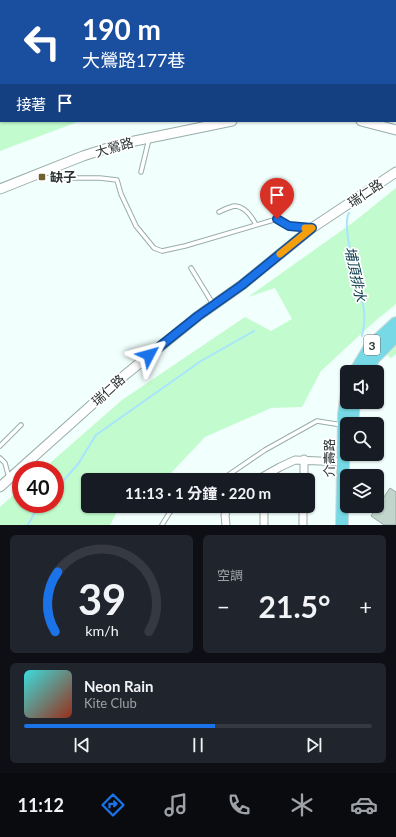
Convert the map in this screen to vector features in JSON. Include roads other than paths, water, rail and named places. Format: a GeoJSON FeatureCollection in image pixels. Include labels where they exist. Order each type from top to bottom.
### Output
{"type":"FeatureCollection","features":[{"type":"Feature","properties":{"kind":"main road","name":"3"},"geometry":{"type":"LineString","coordinates":[[359,365],[370,347],[396,323]]}},
{"type":"Feature","properties":{"kind":"main road","name":"3"},"geometry":{"type":"LineString","coordinates":[[370,365],[374,358],[396,336]]}},
{"type":"Feature","properties":{"kind":"main road","name":"介壽路"},"geometry":{"type":"LineString","coordinates":[[342,525],[347,461]]}},
{"type":"Feature","properties":{"kind":"main road"},"geometry":{"type":"LineString","coordinates":[[350,513],[350,525]]}},
{"type":"Feature","properties":{"kind":"street","name":"大鶯路"},"geometry":{"type":"LineString","coordinates":[[0,189],[83,156],[120,144],[227,122]]}},
{"type":"Feature","properties":{"kind":"street"},"geometry":{"type":"LineString","coordinates":[[365,122],[396,130]]}},
{"type":"Feature","properties":{"kind":"street","name":"瑞仁路"},"geometry":{"type":"LineString","coordinates":[[0,487],[125,375],[214,305],[242,285],[312,228],[396,172]]}},
{"type":"Feature","properties":{"kind":"street"},"geometry":{"type":"LineString","coordinates":[[270,473],[280,466],[295,460],[340,458]]}},
{"type":"Feature","properties":{"kind":"street"},"geometry":{"type":"LineString","coordinates":[[304,460],[304,473]]}},
{"type":"Feature","properties":{"kind":"street"},"geometry":{"type":"LineString","coordinates":[[226,513],[226,525]]}},
{"type":"Feature","properties":{"kind":"street"},"geometry":{"type":"LineString","coordinates":[[264,513],[264,525]]}},
{"type":"Feature","properties":{"kind":"street"},"geometry":{"type":"LineString","coordinates":[[303,513],[303,524]]}},
{"type":"Feature","properties":{"kind":"lane"},"geometry":{"type":"LineString","coordinates":[[141,172],[150,138]]}},
{"type":"Feature","properties":{"kind":"lane"},"geometry":{"type":"LineString","coordinates":[[52,168],[58,178],[100,178],[117,180],[121,194],[136,226],[154,248],[162,251],[277,219],[289,226],[312,228]]}},
{"type":"Feature","properties":{"kind":"lane"},"geometry":{"type":"LineString","coordinates":[[219,212],[234,206],[238,207],[251,215],[256,225]]}},
{"type":"Feature","properties":{"kind":"lane"},"geometry":{"type":"LineString","coordinates":[[192,268],[214,305]]}},
{"type":"Feature","properties":{"kind":"lane"},"geometry":{"type":"LineString","coordinates":[[231,473],[265,450],[317,421],[340,424]]}},
{"type":"Feature","properties":{"kind":"lane"},"geometry":{"type":"LineString","coordinates":[[0,446],[20,425]]}},
{"type":"Feature","properties":{"kind":"lane"},"geometry":{"type":"LineString","coordinates":[[0,458],[5,463],[9,479]]}},
{"type":"Feature","properties":{"kind":"lane"},"geometry":{"type":"LineString","coordinates":[[162,525],[169,513]]}},
{"type":"Feature","properties":{"kind":"waterway","name":"埔頂排水"},"geometry":{"type":"LineString","coordinates":[[349,213],[347,232],[364,311],[362,336]]}},
{"type":"Feature","properties":{"kind":"waterway"},"geometry":{"type":"LineString","coordinates":[[64,480],[78,464],[96,435],[201,361],[254,331]]}},
{"type":"Feature","properties":{"kind":"waterway"},"geometry":{"type":"LineString","coordinates":[[28,525],[34,513]]}},
{"type":"Feature","properties":{"kind":"place","name":"缺子"},"geometry":{"type":"Point","coordinates":[42,177]}}]}
